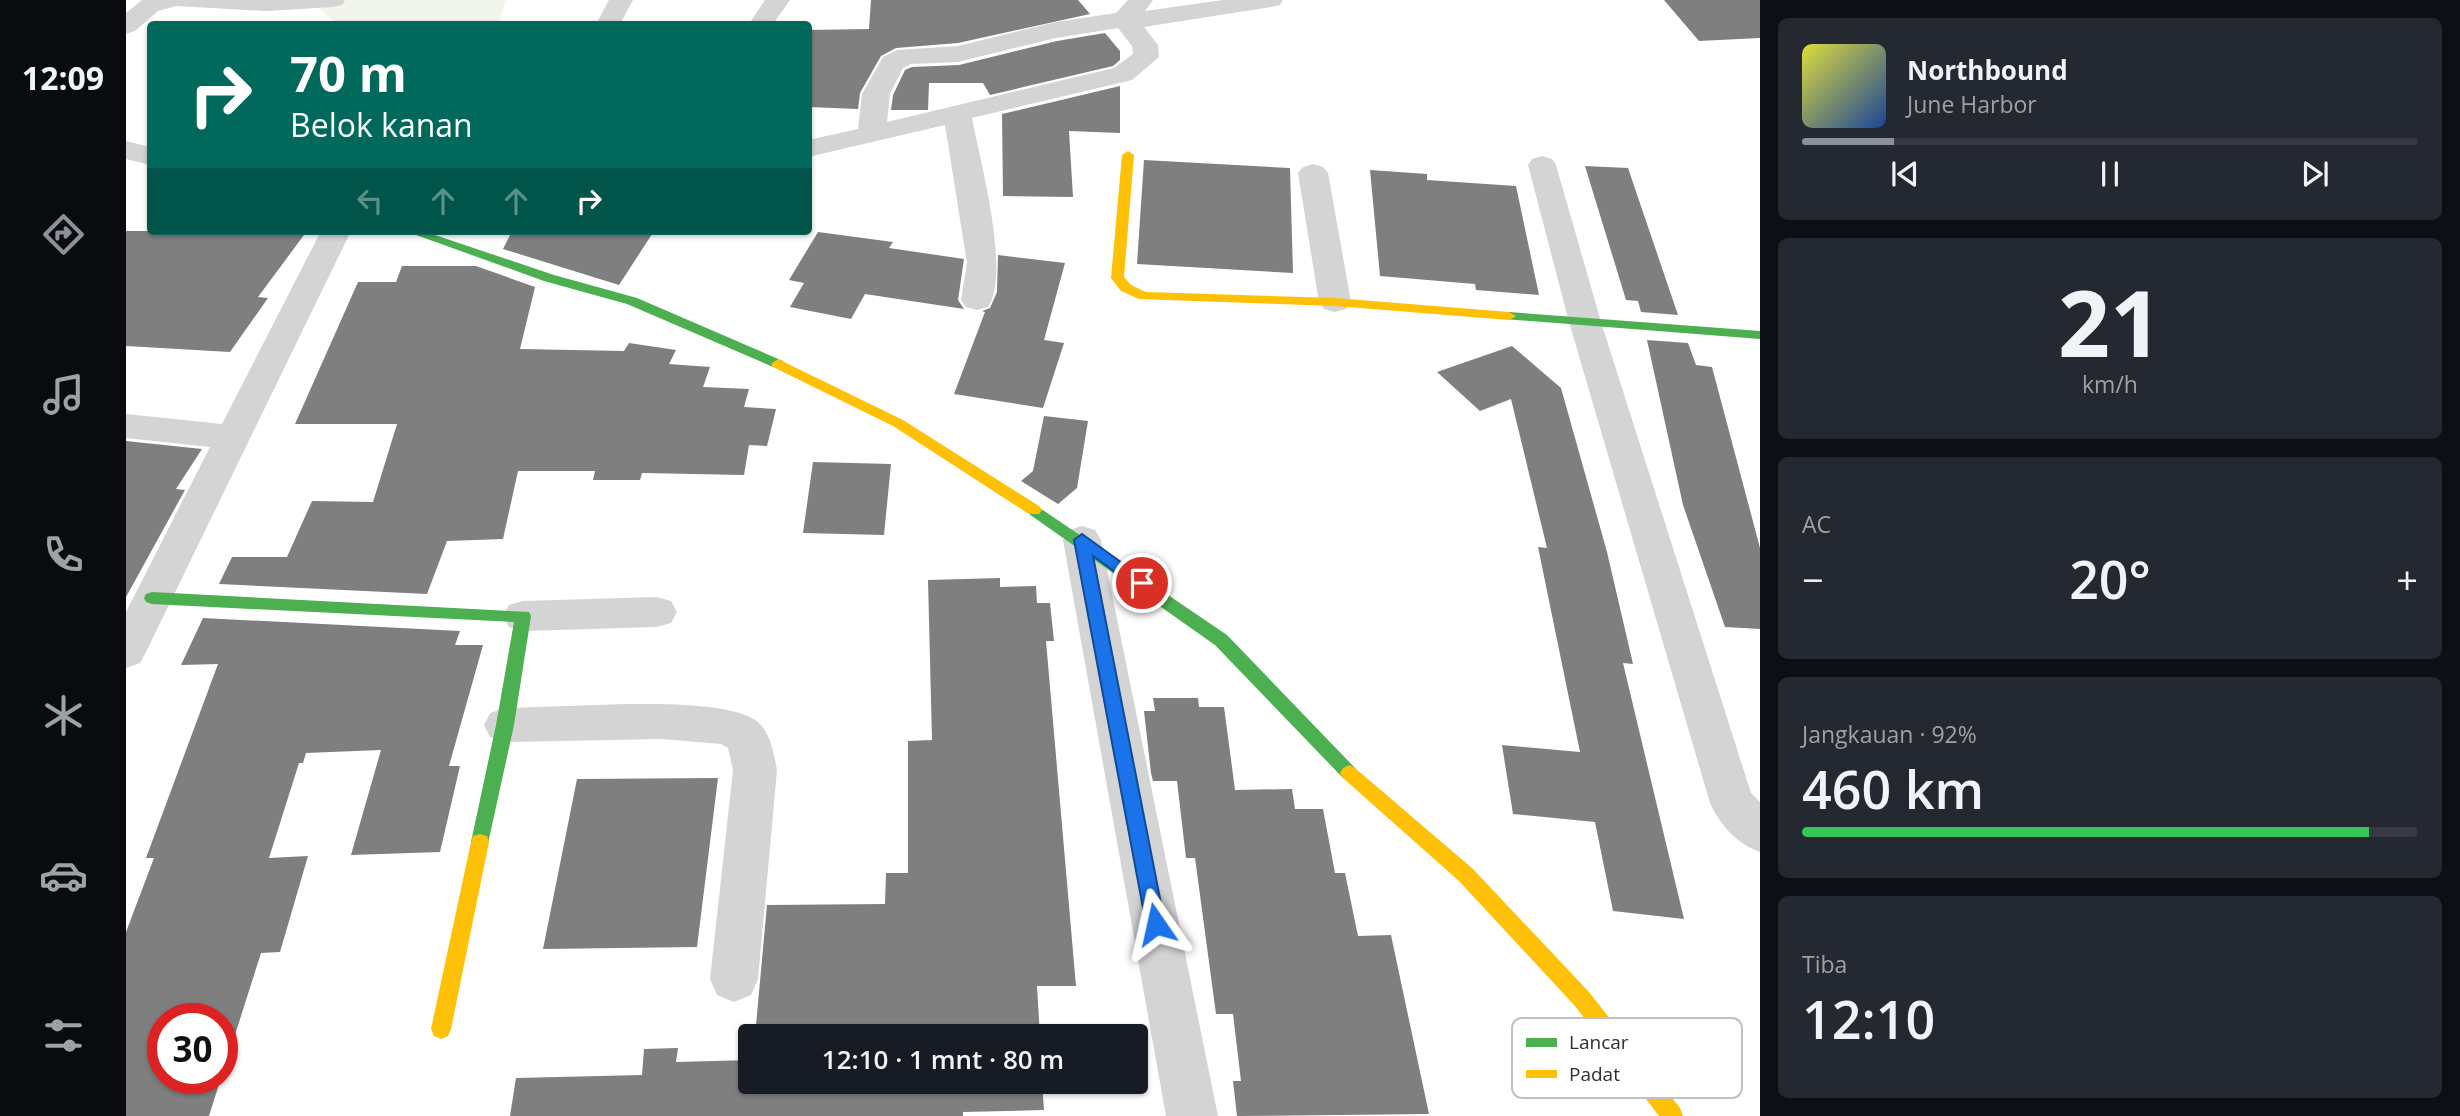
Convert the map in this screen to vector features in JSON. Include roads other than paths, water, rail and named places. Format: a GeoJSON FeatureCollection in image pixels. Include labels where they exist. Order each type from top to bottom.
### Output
{"type":"FeatureCollection","features":[{"type":"Feature","properties":{"kind":"street"},"geometry":{"type":"LineString","coordinates":[[126,26],[149,6],[169,0]]}},
{"type":"Feature","properties":{"kind":"street"},"geometry":{"type":"LineString","coordinates":[[183,0],[267,3],[333,0]]}},
{"type":"Feature","properties":{"kind":"street"},"geometry":{"type":"LineString","coordinates":[[610,21],[621,0]]}},
{"type":"Feature","properties":{"kind":"street"},"geometry":{"type":"LineString","coordinates":[[763,21],[778,0]]}},
{"type":"Feature","properties":{"kind":"street"},"geometry":{"type":"LineString","coordinates":[[872,133],[876,94],[892,63],[906,56],[958,54],[1133,9],[1151,19],[1271,0]]}},
{"type":"Feature","properties":{"kind":"street"},"geometry":{"type":"LineString","coordinates":[[812,148],[1123,74],[1146,57],[1145,45],[1133,9]]}},
{"type":"Feature","properties":{"kind":"street"},"geometry":{"type":"LineString","coordinates":[[957,114],[982,253],[977,300]]}},
{"type":"Feature","properties":{"kind":"street"},"geometry":{"type":"LineString","coordinates":[[126,150],[147,155]]}},
{"type":"Feature","properties":{"kind":"street"},"geometry":{"type":"LineString","coordinates":[[1128,155],[1116,278],[1126,288],[1144,296],[1335,302],[1760,335]]}},
{"type":"Feature","properties":{"kind":"street"},"geometry":{"type":"LineString","coordinates":[[1542,165],[1585,322],[1732,803],[1760,832]]}},
{"type":"Feature","properties":{"kind":"street"},"geometry":{"type":"LineString","coordinates":[[1313,173],[1335,302]]}},
{"type":"Feature","properties":{"kind":"street"},"geometry":{"type":"LineString","coordinates":[[126,652],[145,590],[233,437],[335,235]]}},
{"type":"Feature","properties":{"kind":"street"},"geometry":{"type":"LineString","coordinates":[[423,235],[549,278],[632,301],[765,358],[898,423],[1082,540],[1221,640],[1335,760],[1466,876],[1582,999],[1596,1018]]}},
{"type":"Feature","properties":{"kind":"street"},"geometry":{"type":"LineString","coordinates":[[126,426],[233,437]]}},
{"type":"Feature","properties":{"kind":"street"},"geometry":{"type":"LineString","coordinates":[[1082,540],[1192,1116]]}},
{"type":"Feature","properties":{"kind":"street"},"geometry":{"type":"LineString","coordinates":[[145,590],[523,616],[657,612]]}},
{"type":"Feature","properties":{"kind":"street"},"geometry":{"type":"LineString","coordinates":[[441,1029],[505,725],[523,616]]}},
{"type":"Feature","properties":{"kind":"street"},"geometry":{"type":"LineString","coordinates":[[505,725],[705,723],[738,732],[749,741],[755,770],[734,979]]}},
{"type":"Feature","properties":{"kind":"street"},"geometry":{"type":"LineString","coordinates":[[1657,1098],[1671,1116]]}}]}
